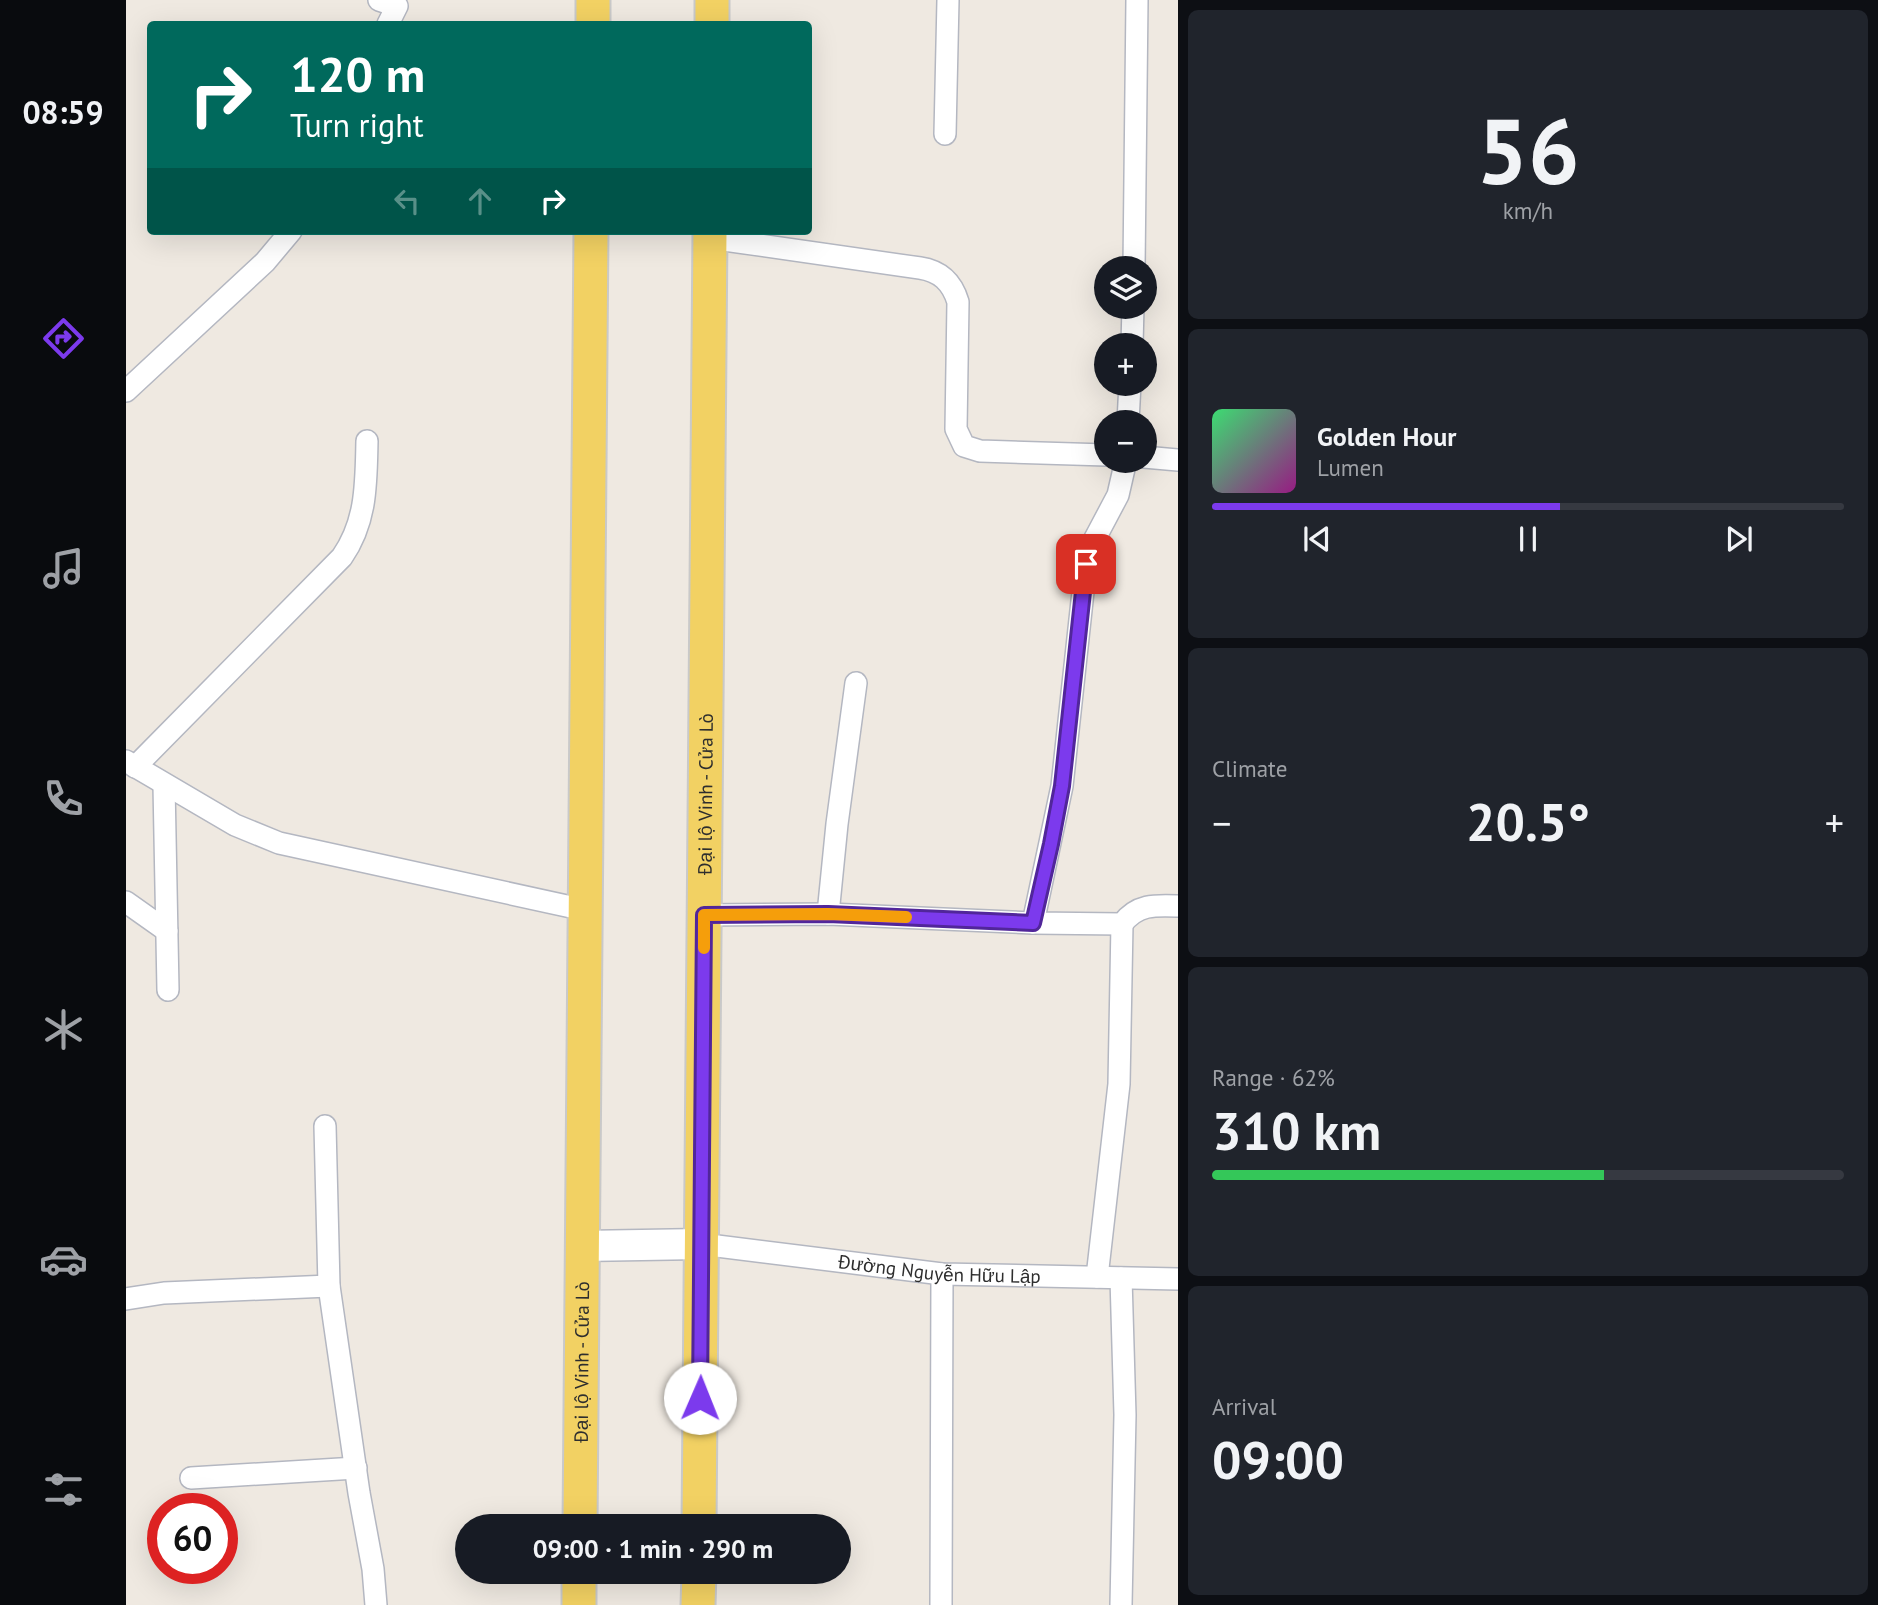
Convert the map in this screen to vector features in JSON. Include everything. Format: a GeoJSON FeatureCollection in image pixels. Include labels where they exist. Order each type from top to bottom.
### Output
{"type":"FeatureCollection","features":[{"type":"Feature","properties":{"kind":"main road"},"geometry":{"type":"LineString","coordinates":[[593,0],[593,21]]}},
{"type":"Feature","properties":{"kind":"main road"},"geometry":{"type":"LineString","coordinates":[[712,0],[712,21]]}},
{"type":"Feature","properties":{"kind":"main road","name":"Đại lộ Vinh - Cửa Lò"},"geometry":{"type":"LineString","coordinates":[[580,1514],[591,235]]}},
{"type":"Feature","properties":{"kind":"main road","name":"Đại lộ Vinh - Cửa Lò"},"geometry":{"type":"LineString","coordinates":[[699,1514],[710,235]]}},
{"type":"Feature","properties":{"kind":"main road"},"geometry":{"type":"LineString","coordinates":[[579,1584],[579,1605]]}},
{"type":"Feature","properties":{"kind":"main road"},"geometry":{"type":"LineString","coordinates":[[698,1605],[699,1584]]}},
{"type":"Feature","properties":{"kind":"street"},"geometry":{"type":"LineString","coordinates":[[945,134],[948,0]]}},
{"type":"Feature","properties":{"kind":"street"},"geometry":{"type":"LineString","coordinates":[[1134,256],[1138,0]]}},
{"type":"Feature","properties":{"kind":"street"},"geometry":{"type":"LineString","coordinates":[[126,391],[265,262],[288,235]]}},
{"type":"Feature","properties":{"kind":"street"},"geometry":{"type":"LineString","coordinates":[[710,235],[920,268],[942,275],[955,291],[958,302],[956,429],[964,446],[980,451],[1094,456]]}},
{"type":"Feature","properties":{"kind":"street"},"geometry":{"type":"LineString","coordinates":[[367,441],[361,521],[342,557],[131,764],[235,825],[279,843],[585,910]]}},
{"type":"Feature","properties":{"kind":"street"},"geometry":{"type":"LineString","coordinates":[[1157,458],[1178,460]]}},
{"type":"Feature","properties":{"kind":"street"},"geometry":{"type":"LineString","coordinates":[[1033,923],[1062,786],[1086,564],[1091,546],[1118,495],[1123,473]]}},
{"type":"Feature","properties":{"kind":"street"},"geometry":{"type":"LineString","coordinates":[[828,914],[856,683]]}},
{"type":"Feature","properties":{"kind":"street"},"geometry":{"type":"LineString","coordinates":[[164,785],[168,990]]}},
{"type":"Feature","properties":{"kind":"street"},"geometry":{"type":"LineString","coordinates":[[126,902],[167,931]]}},
{"type":"Feature","properties":{"kind":"street"},"geometry":{"type":"LineString","coordinates":[[1097,1277],[1119,1084],[1122,924],[1142,907],[1178,906]]}},
{"type":"Feature","properties":{"kind":"street"},"geometry":{"type":"LineString","coordinates":[[704,915],[828,914],[1122,924]]}},
{"type":"Feature","properties":{"kind":"street"},"geometry":{"type":"LineString","coordinates":[[325,1126],[328,1286],[373,1569],[376,1605]]}},
{"type":"Feature","properties":{"kind":"street"},"geometry":{"type":"LineString","coordinates":[[582,1247],[701,1244]]}},
{"type":"Feature","properties":{"kind":"street","name":"Đường Nguyễn Hữu Lập"},"geometry":{"type":"LineString","coordinates":[[701,1244],[942,1274],[1178,1279]]}},
{"type":"Feature","properties":{"kind":"street"},"geometry":{"type":"LineString","coordinates":[[941,1605],[942,1274]]}},
{"type":"Feature","properties":{"kind":"street"},"geometry":{"type":"LineString","coordinates":[[1121,1278],[1125,1415],[1121,1605]]}},
{"type":"Feature","properties":{"kind":"street"},"geometry":{"type":"LineString","coordinates":[[126,1299],[164,1293],[328,1286]]}},
{"type":"Feature","properties":{"kind":"street"},"geometry":{"type":"LineString","coordinates":[[191,1478],[356,1468]]}},
{"type":"Feature","properties":{"kind":"slow traffic"},"geometry":{"type":"LineString","coordinates":[[704,948],[704,915],[828,914],[906,917]]}},
{"type":"Feature","properties":{"kind":"route"},"geometry":{"type":"LineString","coordinates":[[700,1398],[704,915],[828,914],[1033,923],[1062,786],[1086,564]]}}]}
